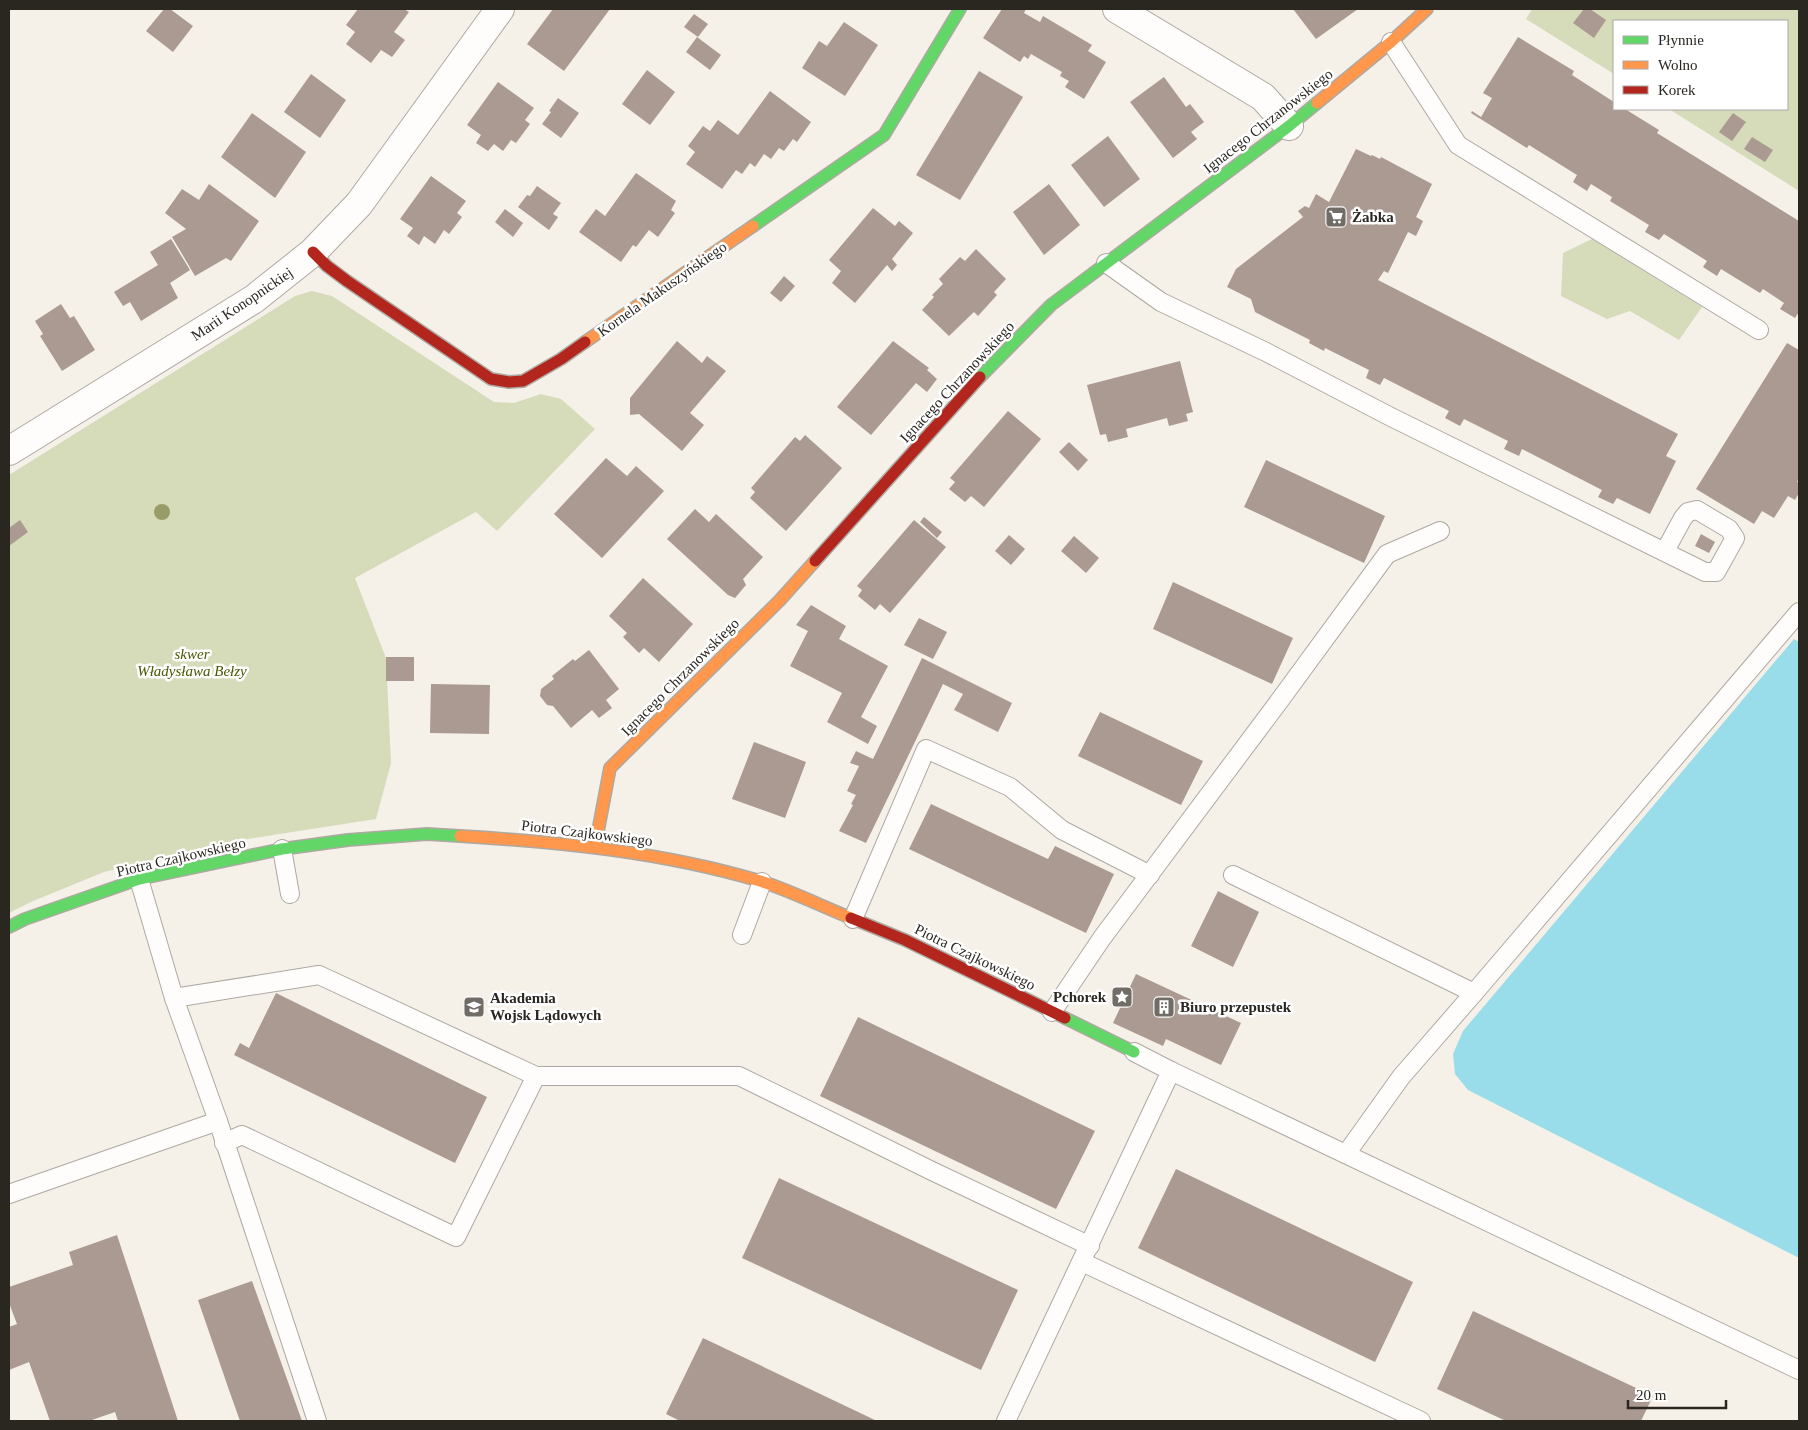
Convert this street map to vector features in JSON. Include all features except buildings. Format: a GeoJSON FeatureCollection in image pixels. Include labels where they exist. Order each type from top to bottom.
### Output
{"type":"FeatureCollection","features":[{"type":"Feature","properties":{"kind":"street","name":"Marii Konopnickiej"},"geometry":{"type":"LineString","coordinates":[[9,451],[254,299],[313,252],[359,204],[500,9]]}},
{"type":"Feature","properties":{"kind":"street","name":"Kornela Makuszyńskiego"},"geometry":{"type":"LineString","coordinates":[[313,252],[326,266],[347,281],[491,378],[509,382],[523,381],[561,359],[884,135],[960,9]]}},
{"type":"Feature","properties":{"kind":"street"},"geometry":{"type":"LineString","coordinates":[[1117,9],[1262,97],[1290,126]]}},
{"type":"Feature","properties":{"kind":"street","name":"Ignacego Chrzanowskiego"},"geometry":{"type":"LineString","coordinates":[[595,847],[610,768],[780,600],[968,389],[1037,319],[1051,305],[1106,263],[1290,126],[1391,42],[1427,9]]}},
{"type":"Feature","properties":{"kind":"street","name":"Piotra Czajkowskiego"},"geometry":{"type":"LineString","coordinates":[[9,927],[24,918],[139,879],[282,849],[348,840],[427,834],[540,841],[595,847],[704,866],[762,882],[905,940],[1134,1052]]}},
{"type":"Feature","properties":{"kind":"lane"},"geometry":{"type":"LineString","coordinates":[[1391,42],[1458,145],[1759,330]]}},
{"type":"Feature","properties":{"kind":"lane"},"geometry":{"type":"LineString","coordinates":[[1106,263],[1161,302],[1266,352],[1580,511],[1665,551]]}},
{"type":"Feature","properties":{"kind":"lane"},"geometry":{"type":"LineString","coordinates":[[1052,1012],[1080,969],[1387,554],[1440,531]]}},
{"type":"Feature","properties":{"kind":"lane"},"geometry":{"type":"LineString","coordinates":[[1346,1154],[1400,1077],[1799,612]]}},
{"type":"Feature","properties":{"kind":"lane"},"geometry":{"type":"LineString","coordinates":[[853,919],[926,749],[1010,787],[1062,830],[1150,875]]}},
{"type":"Feature","properties":{"kind":"lane"},"geometry":{"type":"LineString","coordinates":[[282,849],[290,894]]}},
{"type":"Feature","properties":{"kind":"lane"},"geometry":{"type":"LineString","coordinates":[[1233,875],[1474,993]]}},
{"type":"Feature","properties":{"kind":"lane"},"geometry":{"type":"LineString","coordinates":[[139,879],[174,998],[218,1121],[317,1421]]}},
{"type":"Feature","properties":{"kind":"lane"},"geometry":{"type":"LineString","coordinates":[[742,934],[762,882]]}},
{"type":"Feature","properties":{"kind":"lane"},"geometry":{"type":"LineString","coordinates":[[174,998],[319,975],[536,1076],[739,1076],[932,1171],[1086,1254],[1421,1421]]}},
{"type":"Feature","properties":{"kind":"lane"},"geometry":{"type":"LineString","coordinates":[[1134,1052],[1799,1370]]}},
{"type":"Feature","properties":{"kind":"lane"},"geometry":{"type":"LineString","coordinates":[[1006,1421],[1171,1071]]}},
{"type":"Feature","properties":{"kind":"lane"},"geometry":{"type":"LineString","coordinates":[[224,1143],[242,1136],[456,1237],[536,1076]]}},
{"type":"Feature","properties":{"kind":"lane"},"geometry":{"type":"LineString","coordinates":[[9,1194],[218,1121]]}},
{"type":"Feature","properties":{"kind":"green space"},"geometry":{"type":"Polygon","coordinates":[[[1532,9],[1799,9],[1799,191],[1671,110],[1788,110],[1788,20],[1613,20],[1613,73],[1526,19],[1532,9]]]}},
{"type":"Feature","properties":{"kind":"green space"},"geometry":{"type":"Polygon","coordinates":[[[1592,239],[1702,307],[1679,340],[1630,311],[1607,319],[1561,296],[1563,253],[1592,239]]]}},
{"type":"Feature","properties":{"kind":"green space","name":"skwer Władysława Bełzy"},"geometry":{"type":"Polygon","coordinates":[[[312,291],[332,296],[494,402],[514,403],[541,394],[561,399],[595,429],[497,531],[476,512],[355,578],[386,658],[391,763],[376,819],[222,843],[104,872],[33,901],[9,913],[9,475],[295,296],[312,291]]]}},
{"type":"Feature","properties":{"kind":"water"},"geometry":{"type":"Polygon","coordinates":[[[1794,639],[1799,642],[1799,1258],[1468,1090],[1455,1074],[1453,1054],[1463,1031],[1794,639]]]}},
{"type":"Feature","properties":{"kind":"traffic: fast"},"geometry":{"type":"LineString","coordinates":[[753,226],[884,135],[960,9]]}},
{"type":"Feature","properties":{"kind":"traffic: fast"},"geometry":{"type":"LineString","coordinates":[[980,377],[1051,305],[1317,103]]}},
{"type":"Feature","properties":{"kind":"traffic: fast"},"geometry":{"type":"LineString","coordinates":[[9,927],[25,919],[139,879],[282,849],[348,840],[427,834],[460,836]]}},
{"type":"Feature","properties":{"kind":"traffic: fast"},"geometry":{"type":"LineString","coordinates":[[1065,1018],[1134,1052]]}},
{"type":"Feature","properties":{"kind":"traffic: slow"},"geometry":{"type":"LineString","coordinates":[[1317,103],[1391,42],[1427,9]]}},
{"type":"Feature","properties":{"kind":"traffic: slow"},"geometry":{"type":"LineString","coordinates":[[585,342],[753,226]]}},
{"type":"Feature","properties":{"kind":"traffic: slow"},"geometry":{"type":"LineString","coordinates":[[595,847],[610,768],[780,600],[815,561]]}},
{"type":"Feature","properties":{"kind":"traffic: slow"},"geometry":{"type":"LineString","coordinates":[[460,836],[573,845],[686,863],[760,881],[851,918]]}},
{"type":"Feature","properties":{"kind":"traffic: jam"},"geometry":{"type":"LineString","coordinates":[[313,252],[327,266],[347,281],[491,379],[509,382],[523,381],[561,359],[585,342]]}},
{"type":"Feature","properties":{"kind":"traffic: jam"},"geometry":{"type":"LineString","coordinates":[[815,561],[980,377]]}},
{"type":"Feature","properties":{"kind":"traffic: jam"},"geometry":{"type":"LineString","coordinates":[[851,918],[905,940],[1065,1018]]}},
{"type":"Feature","properties":{"kind":"place","name":"Żabka"},"geometry":{"type":"Point","coordinates":[1336,217]}},
{"type":"Feature","properties":{"kind":"place","name":"Pchorek"},"geometry":{"type":"Point","coordinates":[1122,997]}},
{"type":"Feature","properties":{"kind":"place","name":"Akademia Wojsk Lądowych"},"geometry":{"type":"Point","coordinates":[474,1007]}},
{"type":"Feature","properties":{"kind":"place","name":"Biuro przepustek"},"geometry":{"type":"Point","coordinates":[1164,1007]}}]}
